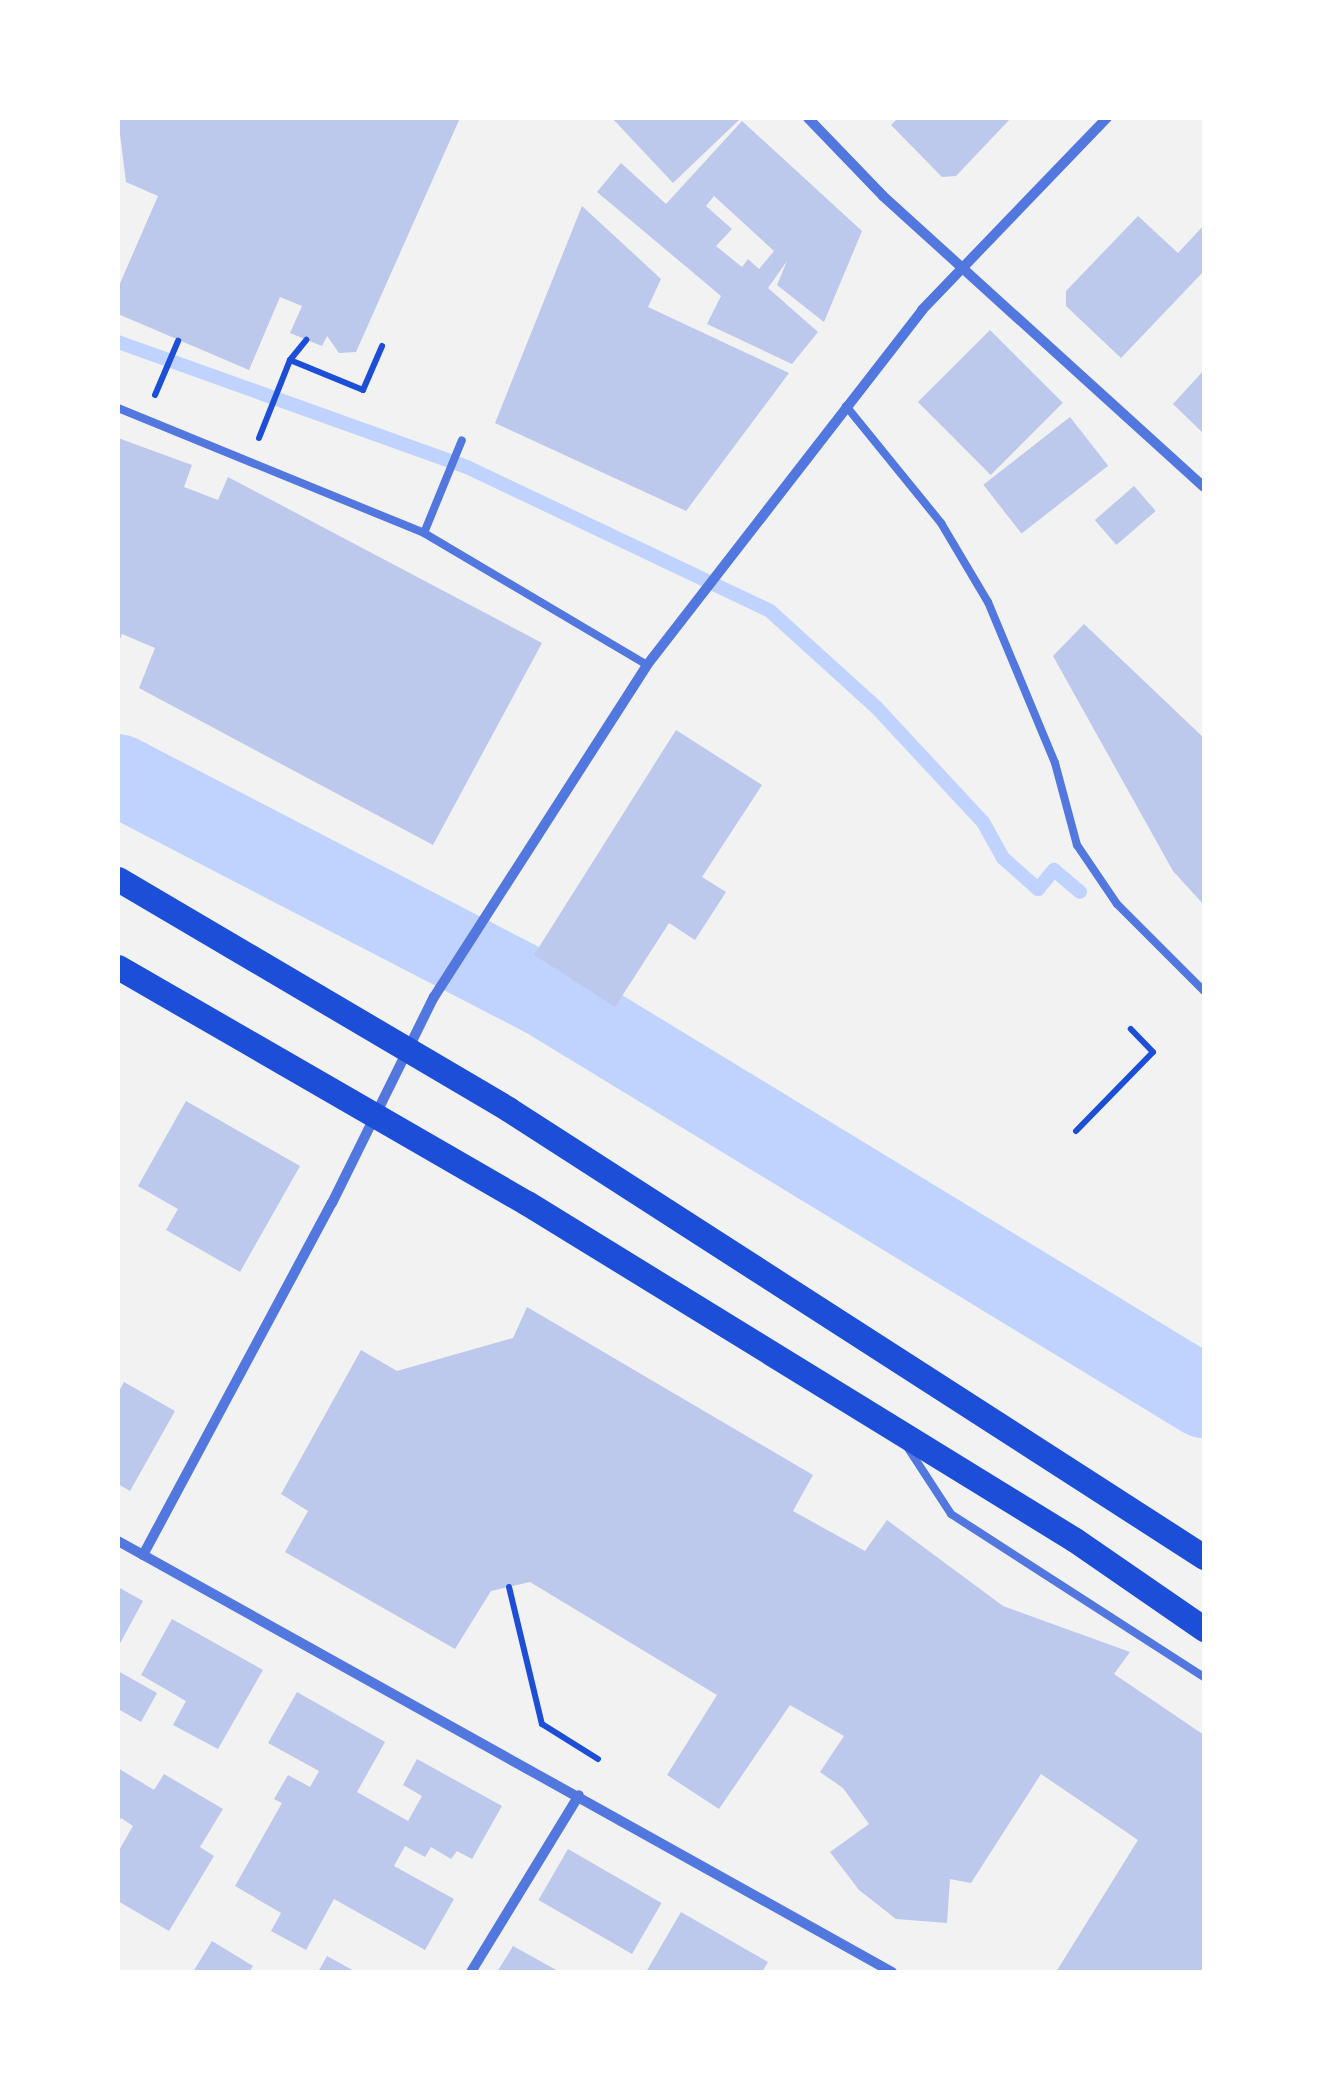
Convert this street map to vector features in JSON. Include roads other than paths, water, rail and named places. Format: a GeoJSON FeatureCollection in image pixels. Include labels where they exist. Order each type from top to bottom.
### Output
{"type":"FeatureCollection","features":[{"type":"Feature","properties":{"kind":"main road"},"geometry":{"type":"LineString","coordinates":[[118,879],[406,1050],[1204,1557]]}},
{"type":"Feature","properties":{"kind":"main road"},"geometry":{"type":"LineString","coordinates":[[118,967],[894,1428],[1204,1629]]}},
{"type":"Feature","properties":{"kind":"street"},"geometry":{"type":"LineString","coordinates":[[808,118],[961,267],[1204,487]]}},
{"type":"Feature","properties":{"kind":"street"},"geometry":{"type":"LineString","coordinates":[[143,1555],[434,997],[487,906],[648,665],[846,406],[961,267],[1107,118]]}},
{"type":"Feature","properties":{"kind":"street"},"geometry":{"type":"LineString","coordinates":[[118,1541],[892,1972]]}},
{"type":"Feature","properties":{"kind":"street"},"geometry":{"type":"LineString","coordinates":[[471,1972],[579,1795]]}},
{"type":"Feature","properties":{"kind":"lane"},"geometry":{"type":"LineString","coordinates":[[846,406],[941,523],[988,602],[1055,763],[1077,844],[1117,904],[1204,991]]}},
{"type":"Feature","properties":{"kind":"lane"},"geometry":{"type":"LineString","coordinates":[[118,408],[424,533],[648,665]]}},
{"type":"Feature","properties":{"kind":"lane"},"geometry":{"type":"LineString","coordinates":[[424,533],[462,440]]}},
{"type":"Feature","properties":{"kind":"lane"},"geometry":{"type":"LineString","coordinates":[[894,1428],[951,1514],[1204,1678]]}},
{"type":"Feature","properties":{"kind":"waterway"},"geometry":{"type":"LineString","coordinates":[[118,342],[467,467],[770,611],[876,707],[983,822],[1003,858],[1038,889],[1054,870],[1080,892]]}},
{"type":"Feature","properties":{"kind":"waterway"},"geometry":{"type":"LineString","coordinates":[[118,775],[543,995],[1204,1397]]}}]}
